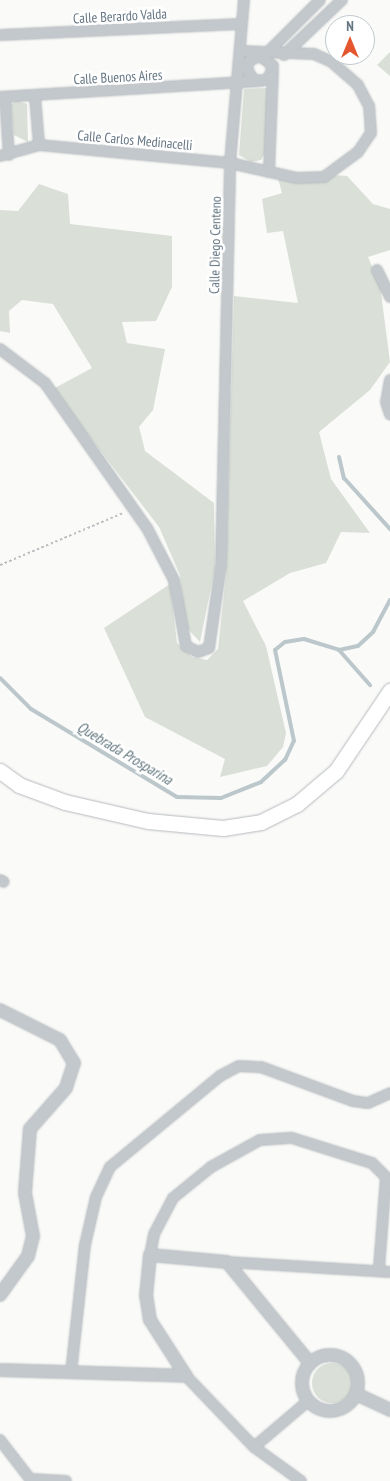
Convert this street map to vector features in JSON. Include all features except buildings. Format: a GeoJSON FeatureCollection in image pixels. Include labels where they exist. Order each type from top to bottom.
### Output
{"type":"FeatureCollection","features":[{"type":"Feature","properties":{"kind":"main road"},"geometry":{"type":"LineString","coordinates":[[0,771],[19,785],[65,802],[148,821],[223,828],[261,822],[297,804],[336,772],[390,691]]}},
{"type":"Feature","properties":{"kind":"street","name":"Calle Diego Centeno"},"geometry":{"type":"LineString","coordinates":[[132,507],[163,554],[174,580],[186,646],[198,652],[209,648],[221,566],[221,490],[230,163],[244,0]]}},
{"type":"Feature","properties":{"kind":"street"},"geometry":{"type":"LineString","coordinates":[[267,54],[320,0]]}},
{"type":"Feature","properties":{"kind":"street"},"geometry":{"type":"LineString","coordinates":[[248,65],[250,76],[261,81],[286,52],[342,0]]}},
{"type":"Feature","properties":{"kind":"street","name":"Calle Berardo Valda"},"geometry":{"type":"LineString","coordinates":[[0,35],[241,24]]}},
{"type":"Feature","properties":{"kind":"street"},"geometry":{"type":"LineString","coordinates":[[240,51],[267,54]]}},
{"type":"Feature","properties":{"kind":"street"},"geometry":{"type":"LineString","coordinates":[[237,84],[252,58],[267,54],[286,52],[314,54],[358,85],[369,106],[371,132],[358,152],[324,177],[297,178],[269,172],[274,127],[273,68],[267,54]]}},
{"type":"Feature","properties":{"kind":"street","name":"Calle Buenos Aires"},"geometry":{"type":"LineString","coordinates":[[2,97],[237,84],[261,81]]}},
{"type":"Feature","properties":{"kind":"street"},"geometry":{"type":"LineString","coordinates":[[35,96],[39,145]]}},
{"type":"Feature","properties":{"kind":"street"},"geometry":{"type":"LineString","coordinates":[[2,97],[4,156]]}},
{"type":"Feature","properties":{"kind":"street","name":"Calle Carlos Medinacelli"},"geometry":{"type":"LineString","coordinates":[[4,156],[39,145],[230,163],[269,172]]}},
{"type":"Feature","properties":{"kind":"street"},"geometry":{"type":"LineString","coordinates":[[377,270],[390,297]]}},
{"type":"Feature","properties":{"kind":"street"},"geometry":{"type":"LineString","coordinates":[[0,348],[46,383],[132,507]]}},
{"type":"Feature","properties":{"kind":"street"},"geometry":{"type":"LineString","coordinates":[[390,380],[386,402],[390,414]]}},
{"type":"Feature","properties":{"kind":"street"},"geometry":{"type":"LineString","coordinates":[[0,1012],[60,1040],[74,1062],[66,1088],[30,1129],[25,1193],[33,1236],[28,1256],[0,1295]]}},
{"type":"Feature","properties":{"kind":"street"},"geometry":{"type":"LineString","coordinates":[[71,1374],[85,1244],[96,1197],[110,1167],[220,1076],[239,1066],[261,1067],[353,1101],[375,1101],[390,1093]]}},
{"type":"Feature","properties":{"kind":"street"},"geometry":{"type":"LineString","coordinates":[[301,1481],[254,1447],[186,1376],[150,1320],[146,1296],[154,1234],[173,1198],[211,1167],[260,1140],[292,1138],[372,1163],[386,1177],[379,1269]]}},
{"type":"Feature","properties":{"kind":"street"},"geometry":{"type":"LineString","coordinates":[[150,1255],[227,1262],[379,1269],[390,1272]]}},
{"type":"Feature","properties":{"kind":"street"},"geometry":{"type":"LineString","coordinates":[[227,1262],[310,1363]]}},
{"type":"Feature","properties":{"kind":"street"},"geometry":{"type":"LineString","coordinates":[[328,1355],[346,1360],[357,1376],[356,1394],[334,1411],[308,1401],[302,1378],[310,1363],[328,1355]]}},
{"type":"Feature","properties":{"kind":"street"},"geometry":{"type":"LineString","coordinates":[[0,1370],[71,1374],[186,1376]]}},
{"type":"Feature","properties":{"kind":"street"},"geometry":{"type":"LineString","coordinates":[[356,1394],[390,1410]]}},
{"type":"Feature","properties":{"kind":"street"},"geometry":{"type":"LineString","coordinates":[[254,1447],[308,1401]]}},
{"type":"Feature","properties":{"kind":"street"},"geometry":{"type":"LineString","coordinates":[[0,1440],[29,1480],[66,1481]]}},
{"type":"Feature","properties":{"kind":"path"},"geometry":{"type":"LineString","coordinates":[[0,565],[67,539],[132,507]]}},
{"type":"Feature","properties":{"kind":"shaded area"},"geometry":{"type":"Polygon","coordinates":[[[390,52],[390,76],[377,65],[390,52]]]}},
{"type":"Feature","properties":{"kind":"shaded area"},"geometry":{"type":"Polygon","coordinates":[[[269,88],[267,149],[261,160],[251,162],[239,155],[244,89],[269,88]]]}},
{"type":"Feature","properties":{"kind":"shaded area"},"geometry":{"type":"Polygon","coordinates":[[[16,100],[27,104],[28,142],[14,135],[11,105],[16,100]]]}},
{"type":"Feature","properties":{"kind":"shaded area"},"geometry":{"type":"Polygon","coordinates":[[[276,171],[347,176],[373,204],[390,209],[390,250],[368,257],[380,285],[390,362],[370,390],[319,432],[331,479],[370,533],[341,532],[326,563],[290,573],[243,601],[266,646],[286,733],[283,747],[267,766],[220,777],[225,759],[145,717],[104,628],[170,584],[177,643],[192,657],[207,660],[218,649],[226,574],[234,296],[298,303],[283,231],[267,233],[262,199],[282,193],[276,171]]]}},
{"type":"Feature","properties":{"kind":"shaded area"},"geometry":{"type":"Polygon","coordinates":[[[39,184],[68,194],[70,224],[172,236],[172,287],[156,321],[122,322],[127,343],[165,349],[153,410],[139,427],[145,451],[214,503],[215,568],[200,642],[186,627],[180,575],[159,527],[53,389],[92,368],[53,304],[22,300],[9,311],[10,333],[0,331],[0,210],[18,211],[39,184]]]}},
{"type":"Feature","properties":{"kind":"shaded area"},"geometry":{"type":"Polygon","coordinates":[[[328,1363],[336,1363],[343,1366],[349,1372],[352,1383],[349,1394],[343,1400],[336,1403],[328,1403],[321,1400],[315,1394],[312,1387],[312,1379],[315,1372],[321,1366],[328,1363]]]}},
{"type":"Feature","properties":{"kind":"waterway"},"geometry":{"type":"LineString","coordinates":[[339,457],[344,478],[390,529]]}},
{"type":"Feature","properties":{"kind":"waterway"},"geometry":{"type":"LineString","coordinates":[[339,650],[358,646],[373,632],[390,600]]}},
{"type":"Feature","properties":{"kind":"waterway","name":"Quebrada Prosparina"},"geometry":{"type":"LineString","coordinates":[[0,678],[31,709],[177,797],[221,798],[261,782],[285,760],[294,741],[275,650],[285,642],[304,639],[339,650],[370,685]]}}]}
